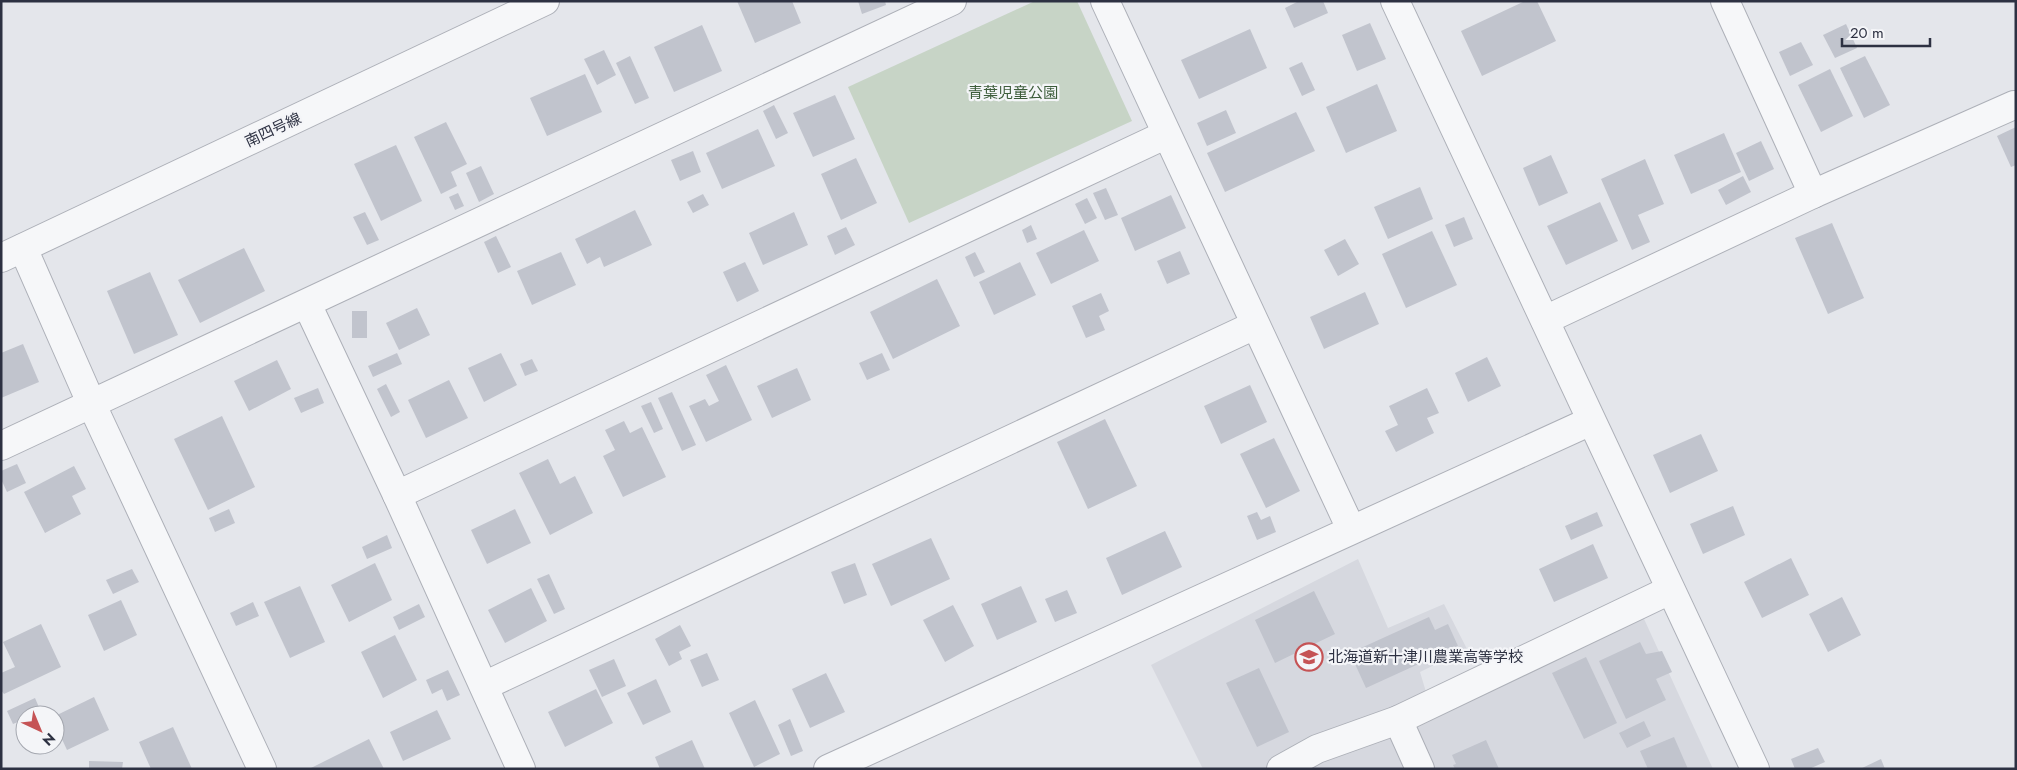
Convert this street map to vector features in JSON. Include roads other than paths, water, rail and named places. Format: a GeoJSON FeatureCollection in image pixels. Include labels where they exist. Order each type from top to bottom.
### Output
{"type":"FeatureCollection","features":[{"type":"Feature","properties":{"kind":"street","name":"南四号線"},"geometry":{"type":"LineString","coordinates":[[12,253],[544,1]]}},
{"type":"Feature","properties":{"kind":"street"},"geometry":{"type":"LineString","coordinates":[[1,446],[952,1]]}},
{"type":"Feature","properties":{"kind":"street"},"geometry":{"type":"LineString","coordinates":[[1105,1],[1165,134],[1352,529]]}},
{"type":"Feature","properties":{"kind":"street"},"geometry":{"type":"LineString","coordinates":[[1396,1],[1754,769]]}},
{"type":"Feature","properties":{"kind":"street"},"geometry":{"type":"LineString","coordinates":[[1725,1],[1813,194]]}},
{"type":"Feature","properties":{"kind":"street"},"geometry":{"type":"LineString","coordinates":[[1545,320],[1813,194],[2014,105]]}},
{"type":"Feature","properties":{"kind":"street"},"geometry":{"type":"LineString","coordinates":[[397,495],[1165,134]]}},
{"type":"Feature","properties":{"kind":"street"},"geometry":{"type":"LineString","coordinates":[[12,253],[92,405],[262,769]]}},
{"type":"Feature","properties":{"kind":"street"},"geometry":{"type":"LineString","coordinates":[[308,304],[521,769]]}},
{"type":"Feature","properties":{"kind":"street"},"geometry":{"type":"LineString","coordinates":[[484,686],[1255,325]]}},
{"type":"Feature","properties":{"kind":"street"},"geometry":{"type":"LineString","coordinates":[[828,769],[1591,421]]}},
{"type":"Feature","properties":{"kind":"street"},"geometry":{"type":"LineString","coordinates":[[1281,769],[1317,749],[1398,720],[1670,590]]}},
{"type":"Feature","properties":{"kind":"street"},"geometry":{"type":"LineString","coordinates":[[1398,720],[1420,769]]}},
{"type":"Feature","properties":{"kind":"place","name":"北海道新十津川農業高等学校"},"geometry":{"type":"Point","coordinates":[1309,657]}},
{"type":"Feature","properties":{"kind":"park label","name":"青葉児童公園"},"geometry":{"type":"Point","coordinates":[1013,93]}}]}
